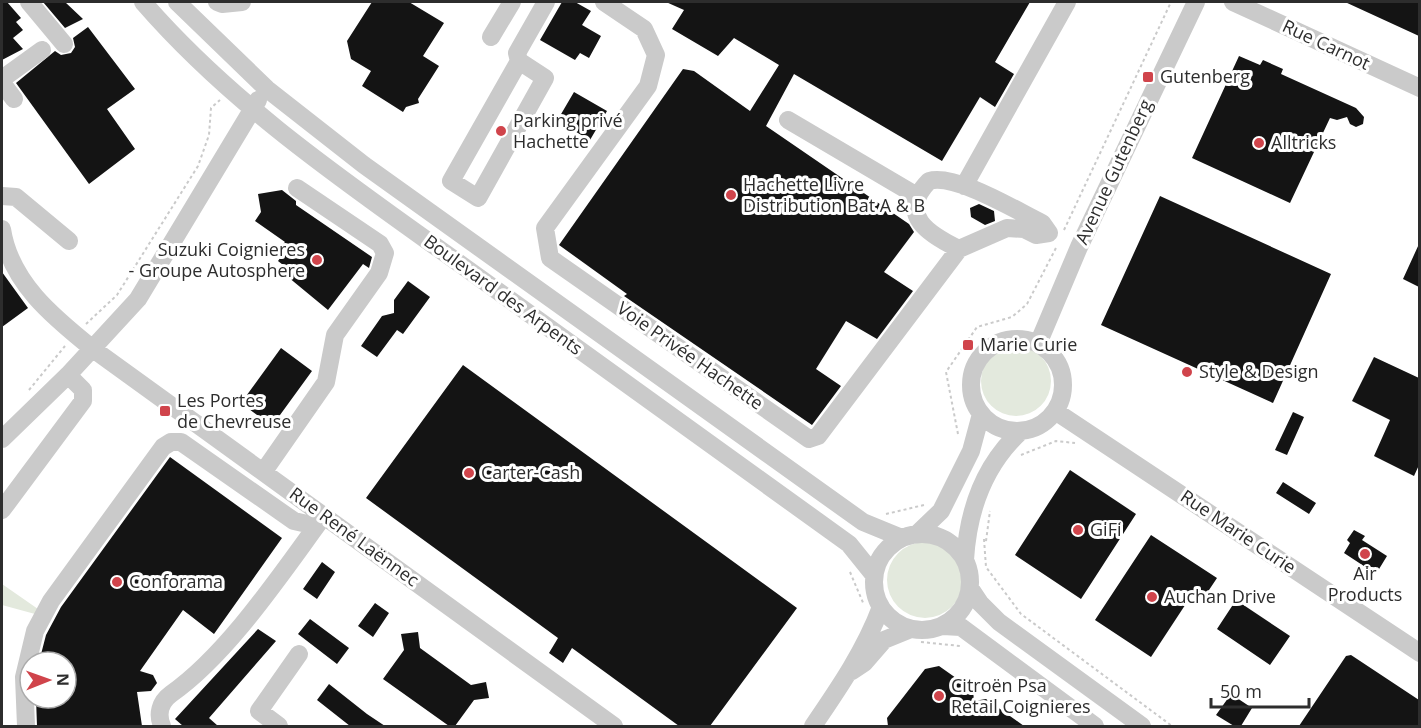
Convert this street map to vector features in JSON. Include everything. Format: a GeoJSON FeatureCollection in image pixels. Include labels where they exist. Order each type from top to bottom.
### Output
{"type":"FeatureCollection","features":[{"type":"Feature","properties":{"kind":"street"},"geometry":{"type":"LineString","coordinates":[[28,2],[64,44]]}},
{"type":"Feature","properties":{"kind":"street","name":"Boulevard des Arpents"},"geometry":{"type":"LineString","coordinates":[[143,2],[162,24],[251,110],[849,544],[874,576]]}},
{"type":"Feature","properties":{"kind":"street","name":"Boulevard des Arpents"},"geometry":{"type":"LineString","coordinates":[[177,2],[267,89],[374,172],[863,522],[910,536]]}},
{"type":"Feature","properties":{"kind":"street"},"geometry":{"type":"LineString","coordinates":[[217,2],[222,4],[242,2]]}},
{"type":"Feature","properties":{"kind":"street"},"geometry":{"type":"LineString","coordinates":[[491,37],[512,2]]}},
{"type":"Feature","properties":{"kind":"street"},"geometry":{"type":"LineString","coordinates":[[519,61],[451,181],[478,198],[545,78],[519,61],[517,53],[546,2]]}},
{"type":"Feature","properties":{"kind":"street","name":"Voie Privée Hachette"},"geometry":{"type":"LineString","coordinates":[[604,2],[644,29],[656,56],[648,86],[545,228],[550,258],[809,439],[818,436],[959,249],[1007,228],[1024,229],[1036,235],[1055,235]]}},
{"type":"Feature","properties":{"kind":"street"},"geometry":{"type":"LineString","coordinates":[[964,186],[1067,2]]}},
{"type":"Feature","properties":{"kind":"street","name":"Avenue Gutenberg"},"geometry":{"type":"LineString","coordinates":[[1038,344],[1079,247],[1196,2]]}},
{"type":"Feature","properties":{"kind":"street","name":"Rue Carnot"},"geometry":{"type":"LineString","coordinates":[[1233,2],[1419,88]]}},
{"type":"Feature","properties":{"kind":"street"},"geometry":{"type":"LineString","coordinates":[[14,99],[2,81],[42,50]]}},
{"type":"Feature","properties":{"kind":"street"},"geometry":{"type":"LineString","coordinates":[[2,439],[68,375],[138,299],[251,110],[267,89]]}},
{"type":"Feature","properties":{"kind":"street"},"geometry":{"type":"LineString","coordinates":[[788,120],[917,196],[915,211],[920,224],[930,234],[959,249]]}},
{"type":"Feature","properties":{"kind":"street","name":"Voie Privée Hachette"},"geometry":{"type":"LineString","coordinates":[[917,196],[929,181],[935,179],[964,186],[1042,223],[1055,235],[1079,247]]}},
{"type":"Feature","properties":{"kind":"street"},"geometry":{"type":"LineString","coordinates":[[264,471],[326,382],[335,335],[379,273],[385,252],[380,244],[297,188]]}},
{"type":"Feature","properties":{"kind":"street"},"geometry":{"type":"LineString","coordinates":[[2,196],[16,197],[69,241]]}},
{"type":"Feature","properties":{"kind":"street","name":"Rue René Laënnec"},"geometry":{"type":"LineString","coordinates":[[2,229],[8,258],[47,312],[93,349],[264,471],[320,520],[614,726]]}},
{"type":"Feature","properties":{"kind":"street"},"geometry":{"type":"LineString","coordinates":[[943,626],[957,616],[966,602],[970,588],[970,576],[965,560],[966,539],[976,498],[999,453],[1021,431],[1046,421],[1055,411],[1062,397],[1063,381],[1059,366],[1050,353],[1038,344],[1023,339],[1008,340],[993,345],[981,356],[974,369],[971,385],[974,400],[981,414],[993,424],[1008,430],[1021,431]]}},
{"type":"Feature","properties":{"kind":"street"},"geometry":{"type":"LineString","coordinates":[[2,510],[83,401],[83,390],[68,375]]}},
{"type":"Feature","properties":{"kind":"street","name":"Rue Marie Curie"},"geometry":{"type":"LineString","coordinates":[[1055,411],[1419,653]]}},
{"type":"Feature","properties":{"kind":"street"},"geometry":{"type":"LineString","coordinates":[[813,726],[850,672],[855,657],[872,630],[874,576],[882,556],[941,511],[971,451],[981,414]]}},
{"type":"Feature","properties":{"kind":"street"},"geometry":{"type":"LineString","coordinates":[[26,726],[24,677],[35,632],[51,601],[163,447],[171,442],[181,442],[294,520],[320,520]]}},
{"type":"Feature","properties":{"kind":"street"},"geometry":{"type":"LineString","coordinates":[[162,726],[159,711],[162,702],[187,684],[244,621],[320,520]]}},
{"type":"Feature","properties":{"kind":"street"},"geometry":{"type":"LineString","coordinates":[[910,536],[937,536],[950,542],[965,560]]}},
{"type":"Feature","properties":{"kind":"street"},"geometry":{"type":"LineString","coordinates":[[970,588],[980,603],[999,622],[1142,726]]}},
{"type":"Feature","properties":{"kind":"street"},"geometry":{"type":"LineString","coordinates":[[873,607],[897,623],[911,636]]}},
{"type":"Feature","properties":{"kind":"street"},"geometry":{"type":"LineString","coordinates":[[850,672],[864,663],[884,640],[911,636],[922,630],[943,626],[961,627],[1095,726]]}},
{"type":"Feature","properties":{"kind":"street"},"geometry":{"type":"LineString","coordinates":[[279,726],[259,711],[299,654]]}},
{"type":"Feature","properties":{"kind":"path"},"geometry":{"type":"LineString","coordinates":[[958,439],[946,372],[977,327],[1012,317],[1027,304],[1055,235],[1171,2]]}},
{"type":"Feature","properties":{"kind":"path"},"geometry":{"type":"LineString","coordinates":[[25,394],[75,334],[117,295],[136,268],[198,166],[209,135],[211,108],[230,89]]}},
{"type":"Feature","properties":{"kind":"path"},"geometry":{"type":"LineString","coordinates":[[1018,458],[1024,452],[1056,441],[1078,444]]}},
{"type":"Feature","properties":{"kind":"path"},"geometry":{"type":"LineString","coordinates":[[991,502],[984,559],[986,567],[1021,614],[1172,726]]}},
{"type":"Feature","properties":{"kind":"path"},"geometry":{"type":"LineString","coordinates":[[981,533],[986,542]]}},
{"type":"Feature","properties":{"kind":"path"},"geometry":{"type":"LineString","coordinates":[[846,563],[873,607]]}},
{"type":"Feature","properties":{"kind":"path"},"geometry":{"type":"LineString","coordinates":[[911,636],[969,647]]}},
{"type":"Feature","properties":{"kind":"shaded area"},"geometry":{"type":"Polygon","coordinates":[[[1016,346],[1029,349],[1041,356],[1048,368],[1051,381],[1048,394],[1041,406],[1029,413],[1016,416],[1003,413],[991,406],[984,394],[981,381],[984,368],[991,356],[1003,349],[1016,346]]]}},
{"type":"Feature","properties":{"kind":"shaded area"},"geometry":{"type":"Polygon","coordinates":[[[918,542],[932,542],[946,548],[957,559],[963,573],[960,595],[952,607],[932,618],[918,618],[904,612],[893,601],[887,587],[887,573],[893,559],[904,548],[918,542]]]}},
{"type":"Feature","properties":{"kind":"shaded area"},"geometry":{"type":"Polygon","coordinates":[[[2,584],[38,609],[35,614],[2,605],[2,584]]]}},
{"type":"Feature","properties":{"kind":"building"},"geometry":{"type":"Polygon","coordinates":[[[2,2],[7,2],[21,18],[16,22],[23,30],[13,38],[23,49],[2,60],[2,2]]]}},
{"type":"Feature","properties":{"kind":"building"},"geometry":{"type":"Polygon","coordinates":[[[43,2],[65,2],[83,19],[65,28],[43,2]]]}},
{"type":"Feature","properties":{"kind":"building"},"geometry":{"type":"Polygon","coordinates":[[[372,2],[409,2],[444,23],[423,56],[439,66],[418,99],[419,103],[406,107],[403,112],[362,86],[371,71],[351,59],[347,41],[372,2]]]}},
{"type":"Feature","properties":{"kind":"building"},"geometry":{"type":"Polygon","coordinates":[[[562,2],[575,2],[591,11],[582,25],[601,36],[589,58],[580,53],[575,60],[540,40],[562,2]]]}},
{"type":"Feature","properties":{"kind":"building","name":"Hachette Livre Distribution Bat A & B"},"geometry":{"type":"Polygon","coordinates":[[[666,2],[1030,2],[995,62],[1014,74],[995,107],[980,97],[942,161],[794,74],[766,126],[909,224],[914,232],[884,272],[913,291],[877,339],[846,321],[816,369],[841,386],[812,425],[624,296],[627,294],[559,245],[683,69],[694,71],[750,111],[779,65],[734,38],[718,56],[672,29],[684,10],[666,2]]]}},
{"type":"Feature","properties":{"kind":"building"},"geometry":{"type":"Polygon","coordinates":[[[1345,2],[1419,2],[1419,36],[1345,2]]]}},
{"type":"Feature","properties":{"kind":"building"},"geometry":{"type":"Polygon","coordinates":[[[88,27],[135,89],[107,109],[135,149],[89,184],[16,83],[55,51],[61,55],[71,53],[75,47],[73,38],[88,27]]]}},
{"type":"Feature","properties":{"kind":"building","name":"Alltricks"},"geometry":{"type":"Polygon","coordinates":[[[1239,56],[1260,65],[1263,60],[1283,69],[1281,74],[1356,108],[1364,117],[1363,124],[1356,127],[1350,124],[1347,117],[1337,120],[1330,118],[1290,203],[1192,158],[1239,56]]]}},
{"type":"Feature","properties":{"kind":"building"},"geometry":{"type":"Polygon","coordinates":[[[574,92],[607,111],[590,140],[557,121],[574,92]]]}},
{"type":"Feature","properties":{"kind":"building"},"geometry":{"type":"Polygon","coordinates":[[[282,190],[296,201],[296,205],[372,257],[369,268],[363,264],[328,310],[288,277],[292,272],[278,261],[283,254],[278,250],[285,242],[255,221],[261,212],[258,194],[282,190]]]}},
{"type":"Feature","properties":{"kind":"building"},"geometry":{"type":"Polygon","coordinates":[[[1160,196],[1331,274],[1273,403],[1101,325],[1160,196]]]}},
{"type":"Feature","properties":{"kind":"building"},"geometry":{"type":"Polygon","coordinates":[[[979,204],[994,211],[995,221],[985,225],[971,217],[970,208],[979,204]]]}},
{"type":"Feature","properties":{"kind":"building"},"geometry":{"type":"Polygon","coordinates":[[[1419,244],[1419,287],[1403,279],[1419,244]]]}},
{"type":"Feature","properties":{"kind":"building"},"geometry":{"type":"Polygon","coordinates":[[[2,272],[28,308],[2,327],[2,272]]]}},
{"type":"Feature","properties":{"kind":"building"},"geometry":{"type":"Polygon","coordinates":[[[408,281],[430,297],[403,334],[397,330],[377,357],[361,346],[382,316],[394,313],[394,300],[408,281]]]}},
{"type":"Feature","properties":{"kind":"building"},"geometry":{"type":"Polygon","coordinates":[[[281,348],[312,371],[272,426],[241,403],[281,348]]]}},
{"type":"Feature","properties":{"kind":"building"},"geometry":{"type":"Polygon","coordinates":[[[1374,357],[1419,378],[1419,465],[1414,476],[1374,456],[1390,420],[1352,401],[1374,357]]]}},
{"type":"Feature","properties":{"kind":"building"},"geometry":{"type":"Polygon","coordinates":[[[463,365],[797,608],[710,726],[679,726],[572,648],[563,663],[549,653],[558,638],[366,498],[463,365]]]}},
{"type":"Feature","properties":{"kind":"building"},"geometry":{"type":"Polygon","coordinates":[[[1293,412],[1304,417],[1287,455],[1275,450],[1293,412]]]}},
{"type":"Feature","properties":{"kind":"building"},"geometry":{"type":"Polygon","coordinates":[[[170,457],[282,538],[214,634],[183,610],[140,671],[153,675],[157,683],[151,691],[137,692],[142,726],[37,726],[36,710],[78,710],[78,650],[42,650],[46,635],[61,607],[170,457]]]}},
{"type":"Feature","properties":{"kind":"building"},"geometry":{"type":"Polygon","coordinates":[[[1070,470],[1136,514],[1081,599],[1015,555],[1070,470]]]}},
{"type":"Feature","properties":{"kind":"building"},"geometry":{"type":"Polygon","coordinates":[[[1283,482],[1316,503],[1309,514],[1276,493],[1283,482]]]}},
{"type":"Feature","properties":{"kind":"building"},"geometry":{"type":"Polygon","coordinates":[[[1354,530],[1365,536],[1362,540],[1387,556],[1376,574],[1344,553],[1350,543],[1347,540],[1354,530]]]}},
{"type":"Feature","properties":{"kind":"building"},"geometry":{"type":"Polygon","coordinates":[[[1151,535],[1217,578],[1203,599],[1193,593],[1151,657],[1095,620],[1151,535]]]}},
{"type":"Feature","properties":{"kind":"building"},"geometry":{"type":"Polygon","coordinates":[[[322,562],[335,572],[317,599],[303,589],[322,562]]]}},
{"type":"Feature","properties":{"kind":"building"},"geometry":{"type":"Polygon","coordinates":[[[1236,600],[1290,636],[1270,665],[1217,629],[1236,600]]]}},
{"type":"Feature","properties":{"kind":"building"},"geometry":{"type":"Polygon","coordinates":[[[375,603],[389,613],[373,637],[358,626],[375,603]]]}},
{"type":"Feature","properties":{"kind":"building"},"geometry":{"type":"Polygon","coordinates":[[[310,619],[349,648],[337,664],[298,634],[310,619]]]}},
{"type":"Feature","properties":{"kind":"building"},"geometry":{"type":"Polygon","coordinates":[[[258,629],[276,641],[209,718],[218,726],[183,726],[175,719],[258,629]]]}},
{"type":"Feature","properties":{"kind":"building"},"geometry":{"type":"Polygon","coordinates":[[[418,632],[420,648],[471,685],[486,682],[489,698],[474,700],[455,726],[449,726],[383,679],[404,650],[401,634],[418,632]]]}},
{"type":"Feature","properties":{"kind":"building"},"geometry":{"type":"Polygon","coordinates":[[[1351,655],[1419,700],[1419,726],[1299,726],[1346,656],[1351,655]]]}},
{"type":"Feature","properties":{"kind":"building","name":"Citroën Psa Retail Coignieres"},"geometry":{"type":"Polygon","coordinates":[[[939,666],[973,690],[974,701],[986,699],[1024,726],[888,726],[887,718],[925,669],[939,666]]]}},
{"type":"Feature","properties":{"kind":"building"},"geometry":{"type":"Polygon","coordinates":[[[329,684],[385,726],[350,726],[317,700],[329,684]]]}},
{"type":"Feature","properties":{"kind":"building"},"geometry":{"type":"Polygon","coordinates":[[[1231,694],[1252,708],[1241,726],[1234,726],[1216,715],[1231,694]]]}},
{"type":"Feature","properties":{"kind":"place","name":"Gutenberg"},"geometry":{"type":"Point","coordinates":[1148,77]}},
{"type":"Feature","properties":{"kind":"place","name":"Parking privé Hachette"},"geometry":{"type":"Point","coordinates":[501,131]}},
{"type":"Feature","properties":{"kind":"place","name":"Alltricks"},"geometry":{"type":"Point","coordinates":[1259,143]}},
{"type":"Feature","properties":{"kind":"place","name":"Hachette Livre Distribution Bat A & B"},"geometry":{"type":"Point","coordinates":[731,195]}},
{"type":"Feature","properties":{"kind":"place","name":"Suzuki Coignieres - Groupe Autosphere"},"geometry":{"type":"Point","coordinates":[317,260]}},
{"type":"Feature","properties":{"kind":"place","name":"Marie Curie"},"geometry":{"type":"Point","coordinates":[968,345]}},
{"type":"Feature","properties":{"kind":"place","name":"Style & Design"},"geometry":{"type":"Point","coordinates":[1187,372]}},
{"type":"Feature","properties":{"kind":"place","name":"Les Portes de Chevreuse"},"geometry":{"type":"Point","coordinates":[165,411]}},
{"type":"Feature","properties":{"kind":"place","name":"Carter-Cash"},"geometry":{"type":"Point","coordinates":[469,473]}},
{"type":"Feature","properties":{"kind":"place","name":"GiFi"},"geometry":{"type":"Point","coordinates":[1078,530]}},
{"type":"Feature","properties":{"kind":"place","name":"Air Products"},"geometry":{"type":"Point","coordinates":[1365,554]}},
{"type":"Feature","properties":{"kind":"place","name":"Conforama"},"geometry":{"type":"Point","coordinates":[117,582]}},
{"type":"Feature","properties":{"kind":"place","name":"Auchan Drive"},"geometry":{"type":"Point","coordinates":[1152,597]}},
{"type":"Feature","properties":{"kind":"place","name":"Citroën Psa Retail Coignieres"},"geometry":{"type":"Point","coordinates":[939,696]}}]}
